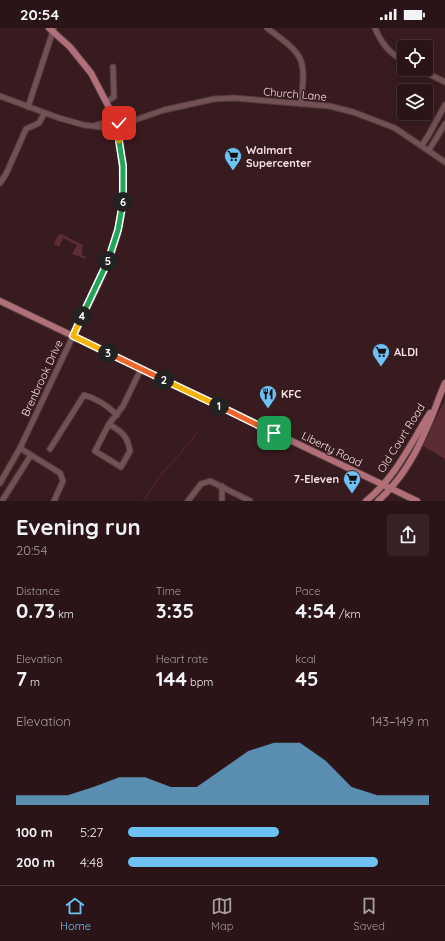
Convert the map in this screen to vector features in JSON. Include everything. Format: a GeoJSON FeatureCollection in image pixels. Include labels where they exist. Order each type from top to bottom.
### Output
{"type":"FeatureCollection","features":[{"type":"Feature","properties":{"kind":"main road","name":"Brenbrook Drive"},"geometry":{"type":"LineString","coordinates":[[52,29],[70,47],[91,73],[107,104],[114,124],[119,141],[123,166],[123,207],[118,230],[109,259],[73,336]]}},
{"type":"Feature","properties":{"kind":"main road","name":"Liberty Road"},"geometry":{"type":"LineString","coordinates":[[0,301],[416,501]]}},
{"type":"Feature","properties":{"kind":"main road","name":"Old Court Road"},"geometry":{"type":"LineString","coordinates":[[378,501],[391,489],[402,475],[416,451],[426,431],[445,383]]}},
{"type":"Feature","properties":{"kind":"main road","name":"Old Court Road"},"geometry":{"type":"LineString","coordinates":[[366,501],[383,485],[406,455],[420,428],[436,403]]}},
{"type":"Feature","properties":{"kind":"street"},"geometry":{"type":"LineString","coordinates":[[267,28],[294,49],[302,61],[304,76],[302,104]]}},
{"type":"Feature","properties":{"kind":"street"},"geometry":{"type":"LineString","coordinates":[[376,28],[387,49],[397,58]]}},
{"type":"Feature","properties":{"kind":"street"},"geometry":{"type":"LineString","coordinates":[[28,107],[52,29]]}},
{"type":"Feature","properties":{"kind":"street"},"geometry":{"type":"LineString","coordinates":[[107,104],[114,97],[113,67]]}},
{"type":"Feature","properties":{"kind":"street"},"geometry":{"type":"LineString","coordinates":[[433,76],[445,82]]}},
{"type":"Feature","properties":{"kind":"street","name":"Church Lane"},"geometry":{"type":"LineString","coordinates":[[0,96],[44,114],[94,126],[132,121],[164,110],[214,99],[234,98],[342,109],[396,128],[445,162]]}},
{"type":"Feature","properties":{"kind":"street"},"geometry":{"type":"LineString","coordinates":[[422,145],[431,132],[445,105]]}},
{"type":"Feature","properties":{"kind":"street"},"geometry":{"type":"LineString","coordinates":[[0,183],[6,174],[26,129],[39,123],[44,114]]}},
{"type":"Feature","properties":{"kind":"street"},"geometry":{"type":"LineString","coordinates":[[429,150],[445,124]]}},
{"type":"Feature","properties":{"kind":"street","name":"Brenbrook Drive"},"geometry":{"type":"LineString","coordinates":[[0,483],[20,448],[73,336]]}},
{"type":"Feature","properties":{"kind":"street"},"geometry":{"type":"LineString","coordinates":[[109,424],[121,432],[128,440],[130,451],[121,467],[95,451],[109,424],[117,415],[141,368]]}},
{"type":"Feature","properties":{"kind":"street"},"geometry":{"type":"LineString","coordinates":[[50,449],[84,395],[103,403],[117,415]]}},
{"type":"Feature","properties":{"kind":"street"},"geometry":{"type":"LineString","coordinates":[[20,448],[60,473],[63,481],[54,501]]}},
{"type":"Feature","properties":{"kind":"street"},"geometry":{"type":"LineString","coordinates":[[2,501],[31,455]]}},
{"type":"Feature","properties":{"kind":"street"},"geometry":{"type":"LineString","coordinates":[[188,501],[202,483],[210,481],[250,501]]}},
{"type":"Feature","properties":{"kind":"street"},"geometry":{"type":"LineString","coordinates":[[222,486],[222,501]]}},
{"type":"Feature","properties":{"kind":"shaded area"},"geometry":{"type":"Polygon","coordinates":[[[61,234],[83,245],[82,255],[86,257],[86,259],[72,254],[77,245],[63,238],[59,247],[54,244],[58,235],[61,234]]]}},
{"type":"Feature","properties":{"kind":"shaded area"},"geometry":{"type":"Polygon","coordinates":[[[445,399],[445,459],[423,446],[445,399]]]}},
{"type":"Feature","properties":{"kind":"waterway"},"geometry":{"type":"LineString","coordinates":[[143,501],[163,472],[199,431]]}},
{"type":"Feature","properties":{"kind":"place","name":"Walmart Supercenter"},"geometry":{"type":"Point","coordinates":[233,171]}},
{"type":"Feature","properties":{"kind":"place","name":"ALDI"},"geometry":{"type":"Point","coordinates":[381,367]}},
{"type":"Feature","properties":{"kind":"place","name":"KFC"},"geometry":{"type":"Point","coordinates":[268,409]}},
{"type":"Feature","properties":{"kind":"place","name":"7-Eleven"},"geometry":{"type":"Point","coordinates":[352,494]}},
{"type":"Feature","properties":{"kind":"route"},"geometry":{"type":"LineString","coordinates":[[119,123],[119,141],[124,184],[120,223],[109,259],[73,336],[274,433]]}}]}
